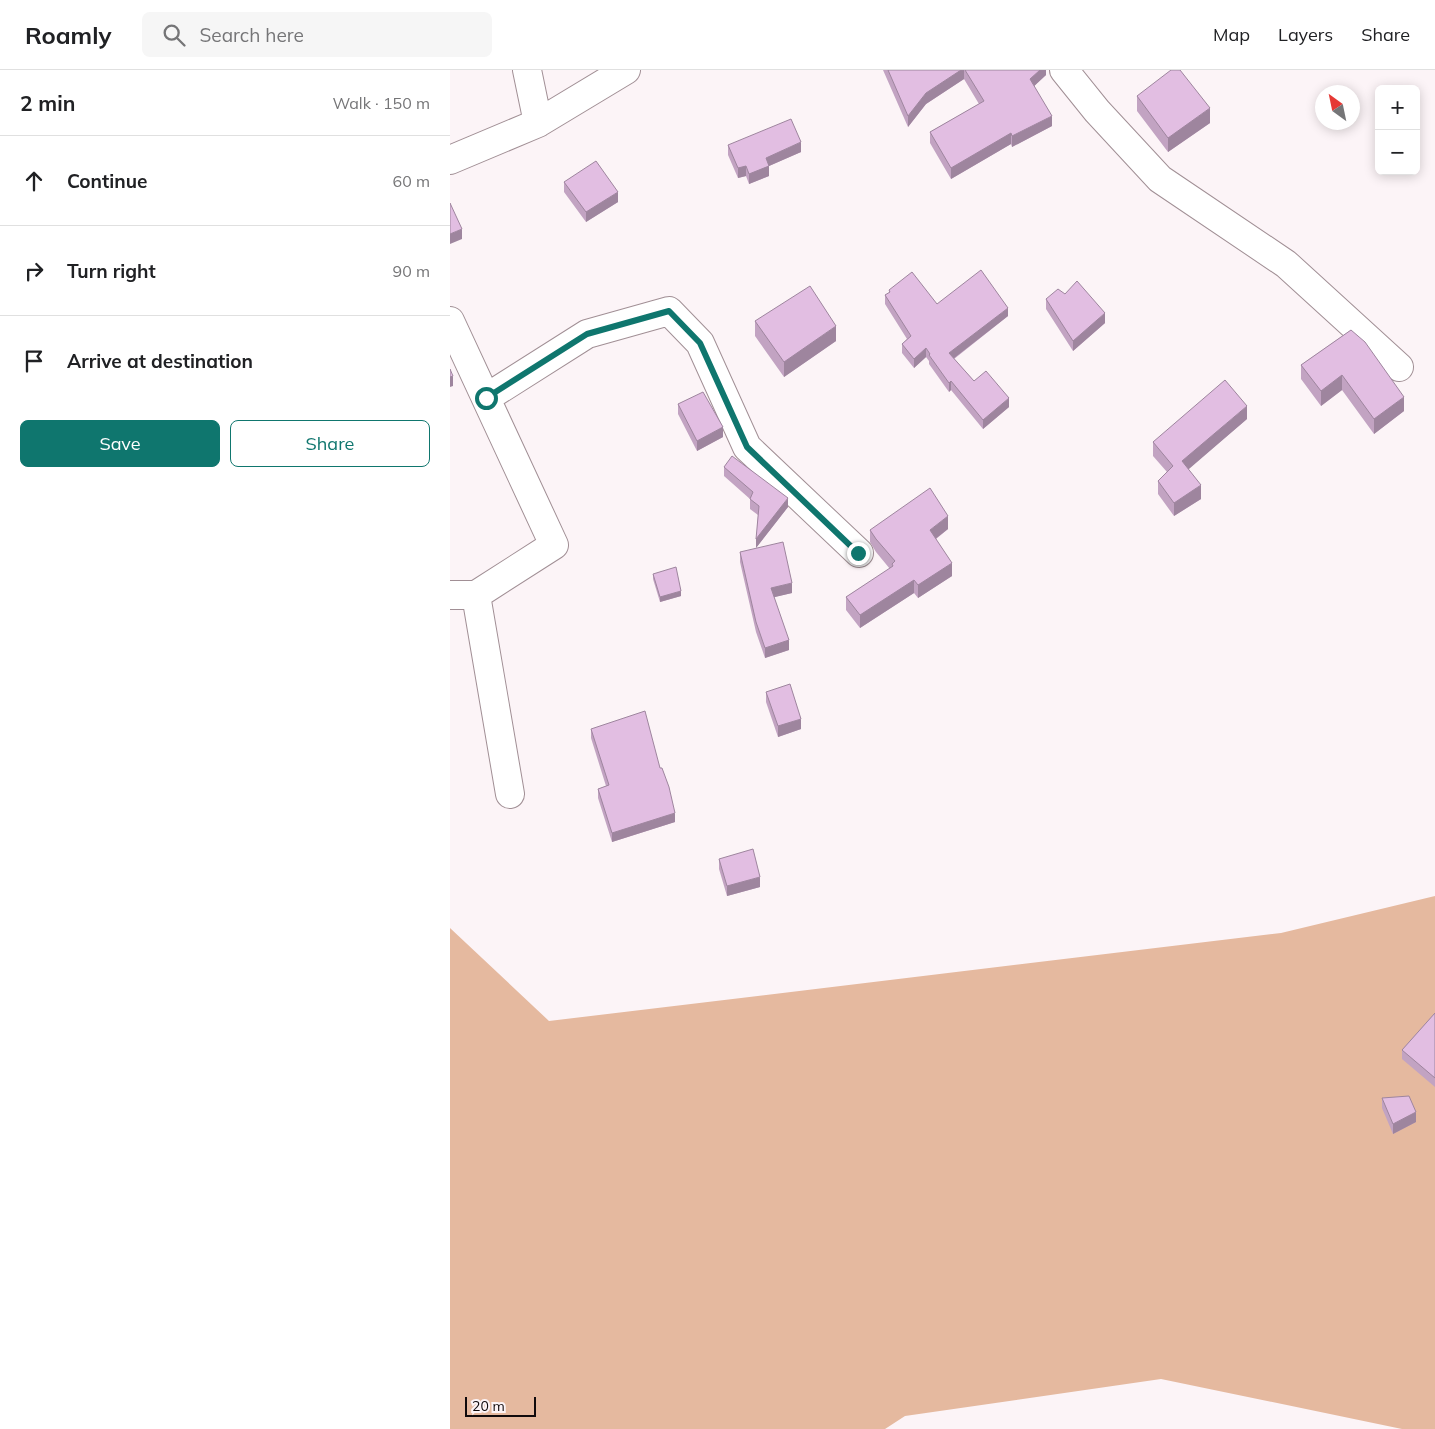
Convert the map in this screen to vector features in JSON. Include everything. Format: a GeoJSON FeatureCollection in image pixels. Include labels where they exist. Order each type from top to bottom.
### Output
{"type":"FeatureCollection","features":[{"type":"Feature","properties":{"kind":"street"},"geometry":{"type":"LineString","coordinates":[[527,70],[538,123]]}},
{"type":"Feature","properties":{"kind":"street"},"geometry":{"type":"LineString","coordinates":[[450,160],[538,123],[626,70]]}},
{"type":"Feature","properties":{"kind":"street"},"geometry":{"type":"LineString","coordinates":[[1064,70],[1097,110],[1160,179],[1286,264],[1399,367]]}},
{"type":"Feature","properties":{"kind":"street"},"geometry":{"type":"LineString","coordinates":[[486,398],[587,334],[669,311],[700,343],[747,447],[858,553]]}},
{"type":"Feature","properties":{"kind":"street"},"geometry":{"type":"LineString","coordinates":[[450,321],[554,545],[463,595],[510,794]]}},
{"type":"Feature","properties":{"kind":"shaded area"},"geometry":{"type":"Polygon","coordinates":[[[1435,896],[1435,1429],[1402,1429],[1161,1379],[905,1416],[885,1429],[450,1429],[450,928],[549,1021],[1281,933],[1435,896]]]}},
{"type":"Feature","properties":{"kind":"building"},"geometry":{"type":"Polygon","coordinates":[[[888,70],[961,70],[926,93],[908,116],[888,70]]]}},
{"type":"Feature","properties":{"kind":"building"},"geometry":{"type":"Polygon","coordinates":[[[965,70],[1040,70],[1030,79],[1052,116],[1012,136],[1011,133],[951,168],[930,132],[984,101],[965,70]]]}},
{"type":"Feature","properties":{"kind":"building"},"geometry":{"type":"Polygon","coordinates":[[[1171,70],[1180,70],[1210,108],[1168,138],[1137,96],[1171,70]]]}},
{"type":"Feature","properties":{"kind":"building"},"geometry":{"type":"Polygon","coordinates":[[[791,119],[801,142],[766,158],[769,166],[749,174],[746,166],[738,168],[728,145],[791,119]]]}},
{"type":"Feature","properties":{"kind":"building"},"geometry":{"type":"Polygon","coordinates":[[[596,161],[618,192],[586,212],[564,182],[596,161]]]}},
{"type":"Feature","properties":{"kind":"building"},"geometry":{"type":"Polygon","coordinates":[[[450,203],[462,229],[450,234],[450,203]]]}},
{"type":"Feature","properties":{"kind":"building"},"geometry":{"type":"Polygon","coordinates":[[[981,270],[1008,308],[949,353],[974,381],[986,371],[1009,398],[983,420],[951,381],[949,383],[926,348],[914,359],[902,344],[911,336],[885,295],[912,272],[937,304],[981,270]]]}},
{"type":"Feature","properties":{"kind":"building"},"geometry":{"type":"Polygon","coordinates":[[[1077,281],[1105,313],[1073,341],[1046,299],[1058,289],[1065,294],[1077,281]]]}},
{"type":"Feature","properties":{"kind":"building"},"geometry":{"type":"Polygon","coordinates":[[[810,286],[836,326],[784,362],[755,321],[810,286]]]}},
{"type":"Feature","properties":{"kind":"building"},"geometry":{"type":"Polygon","coordinates":[[[1351,330],[1365,342],[1404,397],[1374,419],[1342,375],[1321,391],[1301,365],[1351,330]]]}},
{"type":"Feature","properties":{"kind":"building"},"geometry":{"type":"Polygon","coordinates":[[[1225,380],[1247,406],[1182,461],[1201,485],[1174,503],[1158,481],[1173,466],[1153,442],[1225,380]]]}},
{"type":"Feature","properties":{"kind":"building"},"geometry":{"type":"Polygon","coordinates":[[[703,392],[723,427],[697,441],[678,404],[703,392]]]}},
{"type":"Feature","properties":{"kind":"building"},"geometry":{"type":"Polygon","coordinates":[[[732,456],[788,498],[756,539],[759,506],[750,499],[753,492],[724,467],[732,456]]]}},
{"type":"Feature","properties":{"kind":"building"},"geometry":{"type":"Polygon","coordinates":[[[930,488],[948,516],[930,530],[952,563],[918,585],[914,580],[860,615],[846,597],[893,566],[892,564],[895,561],[870,530],[930,488]]]}},
{"type":"Feature","properties":{"kind":"building"},"geometry":{"type":"Polygon","coordinates":[[[783,542],[792,583],[771,588],[789,640],[765,648],[756,622],[740,552],[783,542]]]}},
{"type":"Feature","properties":{"kind":"building"},"geometry":{"type":"Polygon","coordinates":[[[676,567],[681,591],[660,597],[653,574],[676,567]]]}},
{"type":"Feature","properties":{"kind":"building"},"geometry":{"type":"Polygon","coordinates":[[[790,684],[801,719],[778,726],[766,692],[790,684]]]}},
{"type":"Feature","properties":{"kind":"building"},"geometry":{"type":"Polygon","coordinates":[[[645,711],[660,768],[662,768],[669,787],[675,813],[612,833],[598,789],[609,785],[591,729],[645,711]]]}},
{"type":"Feature","properties":{"kind":"building"},"geometry":{"type":"Polygon","coordinates":[[[753,849],[760,877],[727,886],[719,859],[753,849]]]}},
{"type":"Feature","properties":{"kind":"building"},"geometry":{"type":"Polygon","coordinates":[[[1435,1013],[1435,1078],[1402,1050],[1435,1013]]]}},
{"type":"Feature","properties":{"kind":"building"},"geometry":{"type":"Polygon","coordinates":[[[1409,1096],[1416,1112],[1393,1124],[1382,1098],[1409,1096]]]}},
{"type":"Feature","properties":{"kind":"route"},"geometry":{"type":"LineString","coordinates":[[486,398],[587,334],[669,311],[700,343],[747,447],[858,553]]}}]}
